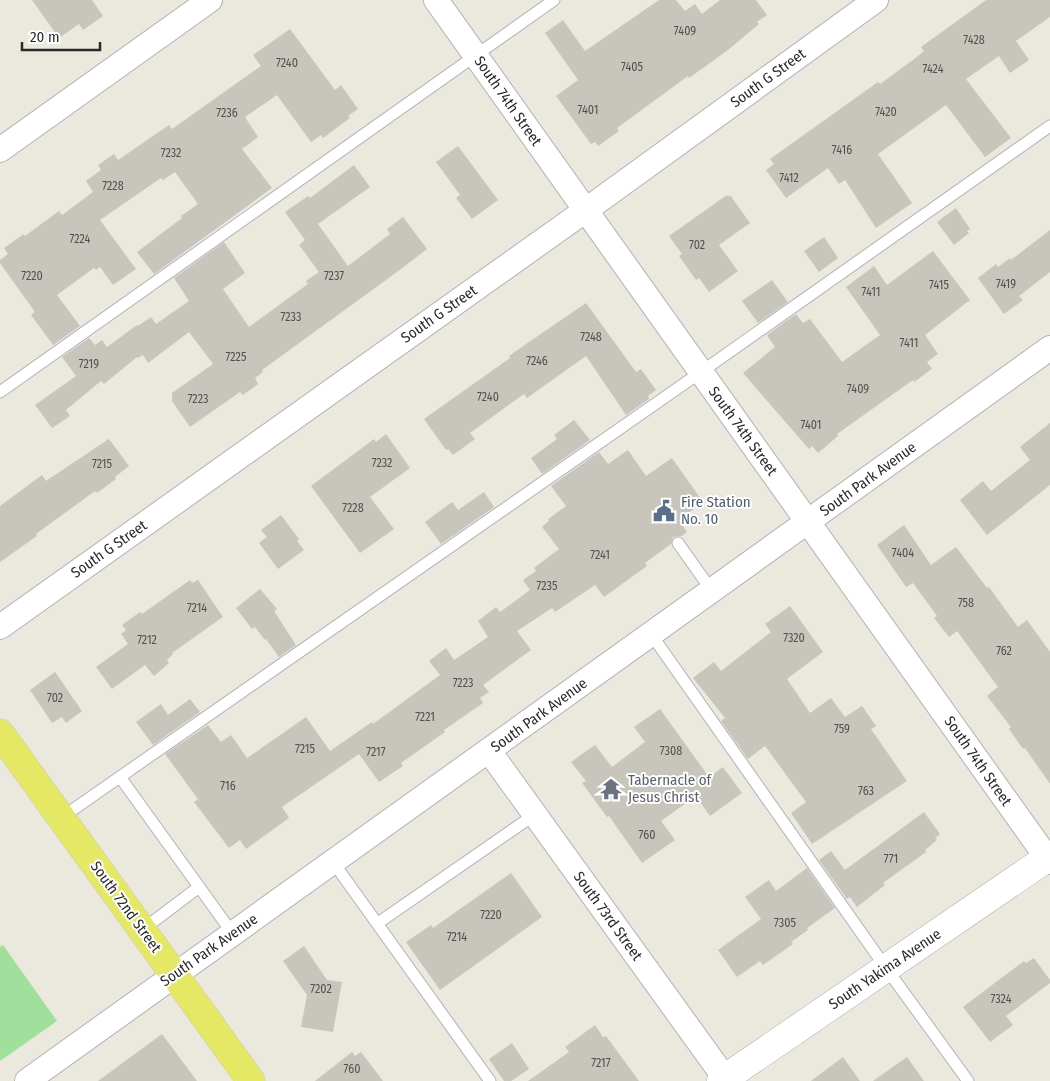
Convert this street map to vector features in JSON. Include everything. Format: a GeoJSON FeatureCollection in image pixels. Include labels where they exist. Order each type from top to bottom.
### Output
{"type":"FeatureCollection","features":[{"type":"Feature","properties":{"kind":"main road","name":"South 72nd Street"},"geometry":{"type":"LineString","coordinates":[[0,733],[252,1081]]}},
{"type":"Feature","properties":{"kind":"main road","name":"South Yakima Avenue"},"geometry":{"type":"LineString","coordinates":[[724,1080],[886,968],[1049,859]]}},
{"type":"Feature","properties":{"kind":"street"},"geometry":{"type":"LineString","coordinates":[[0,150],[210,0]]}},
{"type":"Feature","properties":{"kind":"street","name":"South 74th Street"},"geometry":{"type":"LineString","coordinates":[[436,0],[1049,859]]}},
{"type":"Feature","properties":{"kind":"street","name":"South G Street"},"geometry":{"type":"LineString","coordinates":[[0,626],[586,210],[876,0]]}},
{"type":"Feature","properties":{"kind":"street","name":"South Park Avenue"},"geometry":{"type":"LineString","coordinates":[[27,1081],[1050,348]]}},
{"type":"Feature","properties":{"kind":"street","name":"South 73rd Street"},"geometry":{"type":"LineString","coordinates":[[489,751],[724,1080]]}},
{"type":"Feature","properties":{"kind":"lane"},"geometry":{"type":"LineString","coordinates":[[0,392],[554,0]]}},
{"type":"Feature","properties":{"kind":"lane"},"geometry":{"type":"LineString","coordinates":[[61,818],[702,372],[1050,126]]}},
{"type":"Feature","properties":{"kind":"lane"},"geometry":{"type":"LineString","coordinates":[[678,543],[712,591]]}},
{"type":"Feature","properties":{"kind":"lane"},"geometry":{"type":"LineString","coordinates":[[651,634],[886,968],[968,1081]]}},
{"type":"Feature","properties":{"kind":"lane"},"geometry":{"type":"LineString","coordinates":[[120,777],[233,934]]}},
{"type":"Feature","properties":{"kind":"lane"},"geometry":{"type":"LineString","coordinates":[[378,923],[534,815]]}},
{"type":"Feature","properties":{"kind":"lane"},"geometry":{"type":"LineString","coordinates":[[334,862],[490,1081]]}},
{"type":"Feature","properties":{"kind":"lane"},"geometry":{"type":"LineString","coordinates":[[142,930],[199,887]]}},
{"type":"Feature","properties":{"kind":"green space"},"geometry":{"type":"Polygon","coordinates":[[[3,945],[57,1021],[0,1061],[0,947],[3,945]]]}},
{"type":"Feature","properties":{"kind":"building"},"geometry":{"type":"Polygon","coordinates":[[[32,0],[92,0],[103,16],[83,30],[79,24],[59,38],[32,0]]]}},
{"type":"Feature","properties":{"kind":"building"},"geometry":{"type":"Polygon","coordinates":[[[659,0],[676,0],[685,11],[695,4],[702,14],[720,0],[756,0],[767,15],[728,50],[689,78],[688,76],[617,128],[619,131],[598,146],[595,142],[591,144],[556,96],[578,80],[545,33],[563,20],[585,51],[659,0]]]}},
{"type":"Feature","properties":{"kind":"building"},"geometry":{"type":"Polygon","coordinates":[[[986,0],[1050,0],[1050,17],[1016,41],[1029,60],[1010,73],[999,56],[966,79],[1011,138],[985,157],[946,105],[878,154],[912,203],[876,228],[845,180],[839,184],[828,168],[786,198],[766,170],[774,164],[770,159],[878,82],[880,84],[913,60],[924,51],[921,47],[986,0]]]}},
{"type":"Feature","properties":{"kind":"building"},"geometry":{"type":"Polygon","coordinates":[[[290,29],[335,90],[341,85],[358,109],[348,116],[350,118],[323,138],[321,135],[311,142],[277,95],[245,117],[258,137],[242,149],[272,188],[154,274],[137,252],[198,204],[175,172],[163,180],[161,178],[100,220],[136,269],[113,285],[100,267],[96,270],[94,268],[57,295],[80,326],[53,345],[31,315],[35,312],[0,263],[0,260],[8,254],[4,248],[24,234],[25,236],[59,211],[62,215],[93,192],[86,181],[101,170],[98,165],[114,154],[118,160],[169,125],[172,129],[261,66],[253,55],[290,29]]]}},
{"type":"Feature","properties":{"kind":"building"},"geometry":{"type":"Polygon","coordinates":[[[458,146],[498,200],[472,219],[456,198],[460,195],[436,162],[458,146]]]}},
{"type":"Feature","properties":{"kind":"building"},"geometry":{"type":"Polygon","coordinates":[[[354,165],[370,187],[318,224],[348,266],[390,234],[387,229],[403,217],[427,249],[262,370],[263,372],[255,378],[258,384],[243,395],[240,392],[190,427],[172,401],[172,393],[213,364],[189,332],[148,363],[143,355],[137,357],[104,384],[101,381],[66,410],[70,416],[52,428],[35,405],[76,376],[62,357],[89,338],[95,345],[102,340],[107,347],[151,317],[156,324],[189,301],[174,278],[224,242],[245,273],[223,289],[249,327],[308,284],[306,281],[319,272],[299,245],[305,240],[285,212],[308,196],[310,198],[354,165]]]}},
{"type":"Feature","properties":{"kind":"building"},"geometry":{"type":"Polygon","coordinates":[[[727,195],[729,197],[730,195],[750,223],[719,245],[738,271],[709,292],[699,278],[696,280],[679,256],[682,254],[669,236],[727,195]]]}},
{"type":"Feature","properties":{"kind":"building"},"geometry":{"type":"Polygon","coordinates":[[[956,208],[970,229],[967,231],[969,233],[954,245],[937,222],[956,208]]]}},
{"type":"Feature","properties":{"kind":"building"},"geometry":{"type":"Polygon","coordinates":[[[1050,230],[1050,272],[1019,296],[1023,300],[1004,314],[978,278],[996,264],[998,267],[1010,258],[1011,260],[1050,230]]]}},
{"type":"Feature","properties":{"kind":"building"},"geometry":{"type":"Polygon","coordinates":[[[824,237],[838,258],[819,272],[804,251],[824,237]]]}},
{"type":"Feature","properties":{"kind":"building"},"geometry":{"type":"Polygon","coordinates":[[[933,251],[970,300],[925,335],[938,354],[927,362],[932,369],[914,382],[913,380],[837,434],[838,436],[818,453],[812,446],[809,449],[743,373],[775,347],[767,335],[796,314],[803,323],[810,319],[842,362],[880,335],[846,287],[874,266],[887,285],[933,251]]]}},
{"type":"Feature","properties":{"kind":"building"},"geometry":{"type":"Polygon","coordinates":[[[772,280],[788,302],[758,323],[742,301],[772,280]]]}},
{"type":"Feature","properties":{"kind":"building"},"geometry":{"type":"Polygon","coordinates":[[[586,303],[636,372],[641,369],[656,390],[648,396],[649,399],[626,415],[586,356],[527,398],[524,394],[470,433],[475,439],[453,455],[448,449],[446,450],[424,419],[510,358],[509,356],[586,303]]]}},
{"type":"Feature","properties":{"kind":"building"},"geometry":{"type":"Polygon","coordinates":[[[574,420],[590,440],[542,474],[531,458],[557,439],[554,435],[574,420]]]}},
{"type":"Feature","properties":{"kind":"building"},"geometry":{"type":"Polygon","coordinates":[[[1050,423],[1050,485],[987,535],[960,500],[983,481],[991,491],[1030,460],[1020,447],[1050,423]]]}},
{"type":"Feature","properties":{"kind":"building"},"geometry":{"type":"Polygon","coordinates":[[[386,434],[410,468],[370,497],[394,529],[360,553],[311,486],[374,439],[376,442],[386,434]]]}},
{"type":"Feature","properties":{"kind":"building"},"geometry":{"type":"Polygon","coordinates":[[[109,439],[129,466],[115,477],[116,479],[97,493],[95,491],[0,562],[0,506],[42,475],[46,481],[109,439]]]}},
{"type":"Feature","properties":{"kind":"building"},"geometry":{"type":"Polygon","coordinates":[[[628,450],[646,476],[672,458],[703,502],[679,520],[687,532],[682,536],[673,537],[671,544],[645,563],[647,566],[604,597],[595,585],[555,612],[552,608],[517,631],[531,650],[483,685],[489,692],[480,698],[483,703],[401,763],[403,766],[379,782],[359,754],[282,807],[289,818],[246,849],[240,840],[229,848],[194,802],[198,799],[165,754],[208,725],[221,742],[231,735],[247,758],[306,717],[330,751],[372,722],[373,724],[440,675],[429,661],[446,648],[454,660],[488,637],[478,621],[496,607],[500,612],[530,590],[523,580],[536,571],[534,568],[559,549],[542,527],[549,521],[548,519],[566,506],[551,486],[599,452],[608,464],[628,450]]]}},
{"type":"Feature","properties":{"kind":"building"},"geometry":{"type":"Polygon","coordinates":[[[484,492],[494,507],[441,544],[425,522],[452,502],[458,510],[484,492]]]}},
{"type":"Feature","properties":{"kind":"building"},"geometry":{"type":"Polygon","coordinates":[[[281,515],[299,539],[297,541],[304,550],[278,569],[259,543],[267,537],[261,530],[281,515]]]}},
{"type":"Feature","properties":{"kind":"building"},"geometry":{"type":"Polygon","coordinates":[[[904,525],[931,565],[956,547],[987,588],[989,587],[1018,627],[1027,620],[1050,652],[1050,784],[1025,748],[1023,749],[1009,729],[1011,727],[987,696],[998,687],[957,631],[949,637],[934,618],[937,616],[913,583],[906,587],[877,545],[904,525]]]}},
{"type":"Feature","properties":{"kind":"building"},"geometry":{"type":"Polygon","coordinates":[[[190,580],[192,583],[198,580],[223,617],[172,653],[167,660],[169,663],[154,676],[145,665],[112,689],[96,667],[128,644],[121,634],[126,630],[122,625],[140,612],[142,614],[190,580]]]}},
{"type":"Feature","properties":{"kind":"building"},"geometry":{"type":"Polygon","coordinates":[[[260,589],[277,609],[274,611],[296,645],[279,657],[266,639],[255,627],[252,629],[236,608],[260,589]]]}},
{"type":"Feature","properties":{"kind":"building"},"geometry":{"type":"Polygon","coordinates":[[[790,606],[823,652],[787,679],[810,713],[831,698],[845,717],[862,706],[876,726],[871,729],[907,781],[812,844],[791,813],[806,802],[765,746],[748,759],[721,721],[725,718],[693,678],[714,662],[721,671],[771,632],[765,624],[790,606]]]}},
{"type":"Feature","properties":{"kind":"building"},"geometry":{"type":"Polygon","coordinates":[[[55,672],[82,711],[66,723],[62,717],[52,723],[30,690],[55,672]]]}},
{"type":"Feature","properties":{"kind":"building"},"geometry":{"type":"Polygon","coordinates":[[[190,699],[200,712],[153,745],[136,722],[161,704],[168,715],[190,699]]]}},
{"type":"Feature","properties":{"kind":"building"},"geometry":{"type":"Polygon","coordinates":[[[660,709],[709,777],[723,767],[742,793],[710,816],[696,796],[661,821],[675,840],[642,863],[609,816],[607,817],[582,783],[586,781],[571,762],[595,745],[612,767],[645,742],[634,727],[660,709]]]}},
{"type":"Feature","properties":{"kind":"building"},"geometry":{"type":"Polygon","coordinates":[[[924,812],[940,834],[935,838],[937,840],[925,850],[926,852],[883,883],[885,885],[857,907],[850,897],[847,899],[819,860],[831,851],[845,870],[924,812]]]}},
{"type":"Feature","properties":{"kind":"building"},"geometry":{"type":"Polygon","coordinates":[[[807,868],[835,908],[807,928],[808,930],[791,942],[793,944],[763,965],[760,961],[737,977],[718,950],[761,919],[745,897],[769,880],[776,891],[807,868]]]}},
{"type":"Feature","properties":{"kind":"building"},"geometry":{"type":"Polygon","coordinates":[[[511,873],[542,917],[440,990],[406,942],[431,925],[433,928],[511,873]]]}},
{"type":"Feature","properties":{"kind":"building"},"geometry":{"type":"Polygon","coordinates":[[[304,946],[327,980],[342,982],[333,1032],[301,1027],[307,995],[283,961],[304,946]]]}},
{"type":"Feature","properties":{"kind":"building"},"geometry":{"type":"Polygon","coordinates":[[[1034,958],[1050,980],[1050,983],[1006,1016],[1013,1025],[990,1042],[963,1007],[1024,961],[1026,963],[1034,958]]]}},
{"type":"Feature","properties":{"kind":"building"},"geometry":{"type":"Polygon","coordinates":[[[595,1025],[603,1037],[606,1036],[639,1081],[528,1081],[569,1052],[565,1047],[595,1025]]]}},
{"type":"Feature","properties":{"kind":"building"},"geometry":{"type":"Polygon","coordinates":[[[162,1034],[197,1081],[98,1081],[162,1034]]]}},
{"type":"Feature","properties":{"kind":"building"},"geometry":{"type":"Polygon","coordinates":[[[512,1043],[529,1069],[511,1081],[504,1081],[489,1059],[512,1043]]]}},
{"type":"Feature","properties":{"kind":"building"},"geometry":{"type":"Polygon","coordinates":[[[352,1052],[355,1056],[361,1052],[383,1081],[315,1081],[352,1052]]]}},
{"type":"Feature","properties":{"kind":"building"},"geometry":{"type":"Polygon","coordinates":[[[843,1057],[860,1081],[811,1081],[843,1057]]]}},
{"type":"Feature","properties":{"kind":"building"},"geometry":{"type":"Polygon","coordinates":[[[907,1057],[924,1081],[873,1081],[907,1057]]]}},
{"type":"Feature","properties":{"kind":"place","name":"Fire Station No. 10"},"geometry":{"type":"Point","coordinates":[664,511]}},
{"type":"Feature","properties":{"kind":"place","name":"Tabernacle of Jesus Christ"},"geometry":{"type":"Point","coordinates":[611,789]}}]}
